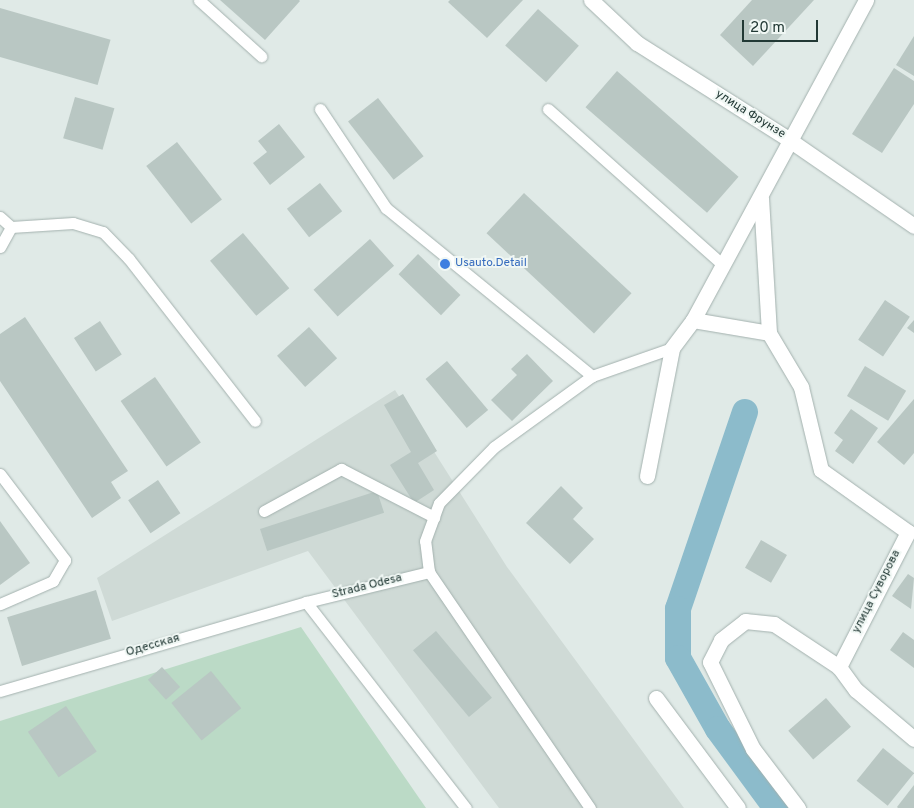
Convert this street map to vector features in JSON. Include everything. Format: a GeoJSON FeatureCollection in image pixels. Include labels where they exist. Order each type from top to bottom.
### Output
{"type":"FeatureCollection","features":[{"type":"Feature","properties":{"kind":"street","name":"улица Фрунзе"},"geometry":{"type":"LineString","coordinates":[[591,0],[637,43],[788,139],[914,226]]}},
{"type":"Feature","properties":{"kind":"street"},"geometry":{"type":"LineString","coordinates":[[647,476],[672,348],[693,320],[761,198],[788,139],[866,0]]}},
{"type":"Feature","properties":{"kind":"street","name":"улица Суворова"},"geometry":{"type":"LineString","coordinates":[[761,198],[769,333],[801,387],[821,470],[908,532],[839,667]]}},
{"type":"Feature","properties":{"kind":"street"},"geometry":{"type":"LineString","coordinates":[[693,320],[769,333]]}},
{"type":"Feature","properties":{"kind":"street"},"geometry":{"type":"LineString","coordinates":[[798,808],[753,749],[710,662],[721,640],[745,621],[774,624],[839,667],[856,690],[914,739]]}},
{"type":"Feature","properties":{"kind":"street"},"geometry":{"type":"LineString","coordinates":[[656,698],[738,808]]}},
{"type":"Feature","properties":{"kind":"lane"},"geometry":{"type":"LineString","coordinates":[[199,0],[261,56]]}},
{"type":"Feature","properties":{"kind":"lane"},"geometry":{"type":"LineString","coordinates":[[320,109],[386,208],[592,376]]}},
{"type":"Feature","properties":{"kind":"lane"},"geometry":{"type":"LineString","coordinates":[[548,109],[723,265]]}},
{"type":"Feature","properties":{"kind":"lane"},"geometry":{"type":"LineString","coordinates":[[0,217],[11,227],[73,223],[103,232],[129,259],[256,421]]}},
{"type":"Feature","properties":{"kind":"lane"},"geometry":{"type":"LineString","coordinates":[[0,247],[11,227]]}},
{"type":"Feature","properties":{"kind":"lane"},"geometry":{"type":"LineString","coordinates":[[590,808],[429,572],[425,541],[439,503],[494,447],[592,376],[672,348]]}},
{"type":"Feature","properties":{"kind":"lane"},"geometry":{"type":"LineString","coordinates":[[264,511],[341,469],[434,517]]}},
{"type":"Feature","properties":{"kind":"lane"},"geometry":{"type":"LineString","coordinates":[[0,474],[65,560],[52,581],[0,604]]}},
{"type":"Feature","properties":{"kind":"lane","name":"Strada Odesa"},"geometry":{"type":"LineString","coordinates":[[306,602],[429,572]]}},
{"type":"Feature","properties":{"kind":"lane"},"geometry":{"type":"LineString","coordinates":[[306,602],[466,808]]}},
{"type":"Feature","properties":{"kind":"lane","name":"Одесская"},"geometry":{"type":"LineString","coordinates":[[0,691],[306,602]]}},
{"type":"Feature","properties":{"kind":"shaded area"},"geometry":{"type":"Polygon","coordinates":[[[395,390],[507,567],[684,808],[499,808],[308,551],[112,621],[97,578],[395,390]]]}},
{"type":"Feature","properties":{"kind":"green space"},"geometry":{"type":"Polygon","coordinates":[[[301,627],[426,808],[0,808],[0,721],[301,627]]]}},
{"type":"Feature","properties":{"kind":"building"},"geometry":{"type":"Polygon","coordinates":[[[220,0],[299,0],[300,1],[265,40],[220,0]]]}},
{"type":"Feature","properties":{"kind":"building"},"geometry":{"type":"Polygon","coordinates":[[[450,0],[523,0],[487,38],[448,2],[450,0]]]}},
{"type":"Feature","properties":{"kind":"building"},"geometry":{"type":"Polygon","coordinates":[[[752,0],[814,0],[753,66],[720,35],[752,0]]]}},
{"type":"Feature","properties":{"kind":"building"},"geometry":{"type":"Polygon","coordinates":[[[0,8],[111,40],[98,85],[0,57],[0,8]]]}},
{"type":"Feature","properties":{"kind":"building"},"geometry":{"type":"Polygon","coordinates":[[[538,9],[579,46],[546,82],[505,45],[538,9]]]}},
{"type":"Feature","properties":{"kind":"building"},"geometry":{"type":"Polygon","coordinates":[[[914,36],[914,76],[896,65],[914,36]]]}},
{"type":"Feature","properties":{"kind":"building"},"geometry":{"type":"Polygon","coordinates":[[[894,68],[914,81],[914,104],[882,153],[852,134],[894,68]]]}},
{"type":"Feature","properties":{"kind":"building"},"geometry":{"type":"Polygon","coordinates":[[[617,71],[739,177],[707,213],[586,107],[617,71]]]}},
{"type":"Feature","properties":{"kind":"building"},"geometry":{"type":"Polygon","coordinates":[[[75,97],[114,108],[103,150],[63,138],[75,97]]]}},
{"type":"Feature","properties":{"kind":"building"},"geometry":{"type":"Polygon","coordinates":[[[378,98],[424,156],[394,180],[348,121],[378,98]]]}},
{"type":"Feature","properties":{"kind":"building"},"geometry":{"type":"Polygon","coordinates":[[[279,124],[305,157],[270,185],[253,163],[267,152],[258,141],[279,124]]]}},
{"type":"Feature","properties":{"kind":"building"},"geometry":{"type":"Polygon","coordinates":[[[177,142],[222,200],[191,224],[146,166],[177,142]]]}},
{"type":"Feature","properties":{"kind":"building"},"geometry":{"type":"Polygon","coordinates":[[[320,183],[342,211],[309,237],[287,209],[320,183]]]}},
{"type":"Feature","properties":{"kind":"building"},"geometry":{"type":"Polygon","coordinates":[[[524,193],[632,293],[594,333],[486,233],[524,193]]]}},
{"type":"Feature","properties":{"kind":"building"},"geometry":{"type":"Polygon","coordinates":[[[243,233],[289,288],[256,316],[210,261],[243,233]]]}},
{"type":"Feature","properties":{"kind":"building"},"geometry":{"type":"Polygon","coordinates":[[[370,239],[394,266],[338,317],[314,290],[370,239]]]}},
{"type":"Feature","properties":{"kind":"building"},"geometry":{"type":"Polygon","coordinates":[[[418,254],[460,295],[441,315],[399,274],[418,254]]]}},
{"type":"Feature","properties":{"kind":"building"},"geometry":{"type":"Polygon","coordinates":[[[885,300],[910,317],[883,357],[858,340],[885,300]]]}},
{"type":"Feature","properties":{"kind":"building"},"geometry":{"type":"Polygon","coordinates":[[[25,317],[128,471],[111,482],[121,498],[92,518],[0,381],[0,334],[25,317]]]}},
{"type":"Feature","properties":{"kind":"building"},"geometry":{"type":"Polygon","coordinates":[[[914,320],[914,333],[907,328],[914,320]]]}},
{"type":"Feature","properties":{"kind":"building"},"geometry":{"type":"Polygon","coordinates":[[[100,321],[122,355],[96,371],[74,338],[100,321]]]}},
{"type":"Feature","properties":{"kind":"building"},"geometry":{"type":"Polygon","coordinates":[[[309,327],[337,358],[305,387],[277,356],[309,327]]]}},
{"type":"Feature","properties":{"kind":"building"},"geometry":{"type":"Polygon","coordinates":[[[527,354],[553,381],[512,421],[491,400],[517,375],[511,369],[527,354]]]}},
{"type":"Feature","properties":{"kind":"building"},"geometry":{"type":"Polygon","coordinates":[[[447,361],[488,410],[467,428],[426,379],[447,361]]]}},
{"type":"Feature","properties":{"kind":"building"},"geometry":{"type":"Polygon","coordinates":[[[865,366],[906,391],[888,421],[847,396],[865,366]]]}},
{"type":"Feature","properties":{"kind":"building"},"geometry":{"type":"Polygon","coordinates":[[[155,377],[201,443],[166,467],[121,401],[155,377]]]}},
{"type":"Feature","properties":{"kind":"building"},"geometry":{"type":"Polygon","coordinates":[[[403,394],[437,451],[418,463],[434,490],[414,503],[390,465],[411,452],[384,405],[403,394]]]}},
{"type":"Feature","properties":{"kind":"building"},"geometry":{"type":"Polygon","coordinates":[[[914,399],[914,453],[904,465],[877,442],[914,399]]]}},
{"type":"Feature","properties":{"kind":"building"},"geometry":{"type":"Polygon","coordinates":[[[851,409],[878,428],[853,464],[835,451],[843,440],[834,433],[851,409]]]}},
{"type":"Feature","properties":{"kind":"building"},"geometry":{"type":"Polygon","coordinates":[[[158,480],[180,513],[151,533],[128,500],[158,480]]]}},
{"type":"Feature","properties":{"kind":"building"},"geometry":{"type":"Polygon","coordinates":[[[561,486],[583,508],[573,519],[594,539],[570,564],[526,523],[561,486]]]}},
{"type":"Feature","properties":{"kind":"building"},"geometry":{"type":"Polygon","coordinates":[[[377,491],[384,513],[267,551],[260,529],[377,491]]]}},
{"type":"Feature","properties":{"kind":"building"},"geometry":{"type":"Polygon","coordinates":[[[0,521],[30,563],[0,585],[0,521]]]}},
{"type":"Feature","properties":{"kind":"building"},"geometry":{"type":"Polygon","coordinates":[[[761,540],[787,555],[771,583],[745,568],[761,540]]]}},
{"type":"Feature","properties":{"kind":"building"},"geometry":{"type":"Polygon","coordinates":[[[908,574],[914,578],[911,609],[892,596],[908,574]]]}},
{"type":"Feature","properties":{"kind":"building"},"geometry":{"type":"Polygon","coordinates":[[[96,590],[111,639],[22,666],[7,617],[96,590]]]}},
{"type":"Feature","properties":{"kind":"building"},"geometry":{"type":"Polygon","coordinates":[[[436,631],[492,698],[469,717],[413,650],[436,631]]]}},
{"type":"Feature","properties":{"kind":"building"},"geometry":{"type":"Polygon","coordinates":[[[903,632],[914,640],[914,668],[890,650],[903,632]]]}},
{"type":"Feature","properties":{"kind":"building"},"geometry":{"type":"Polygon","coordinates":[[[162,667],[180,687],[166,700],[148,680],[162,667]]]}},
{"type":"Feature","properties":{"kind":"building"},"geometry":{"type":"Polygon","coordinates":[[[211,671],[241,708],[202,740],[171,703],[211,671]]]}},
{"type":"Feature","properties":{"kind":"building"},"geometry":{"type":"Polygon","coordinates":[[[826,698],[851,727],[813,759],[788,731],[826,698]]]}},
{"type":"Feature","properties":{"kind":"building"},"geometry":{"type":"Polygon","coordinates":[[[66,706],[97,752],[59,777],[28,732],[66,706]]]}},
{"type":"Feature","properties":{"kind":"building"},"geometry":{"type":"Polygon","coordinates":[[[883,748],[914,773],[888,806],[857,781],[883,748]]]}},
{"type":"Feature","properties":{"kind":"building"},"geometry":{"type":"Polygon","coordinates":[[[914,785],[914,808],[898,808],[897,807],[914,785]]]}},
{"type":"Feature","properties":{"kind":"waterway"},"geometry":{"type":"LineString","coordinates":[[745,412],[678,609],[678,658],[718,729],[776,808]]}},
{"type":"Feature","properties":{"kind":"place","name":"Usauto.Detail"},"geometry":{"type":"Point","coordinates":[445,264]}}]}
